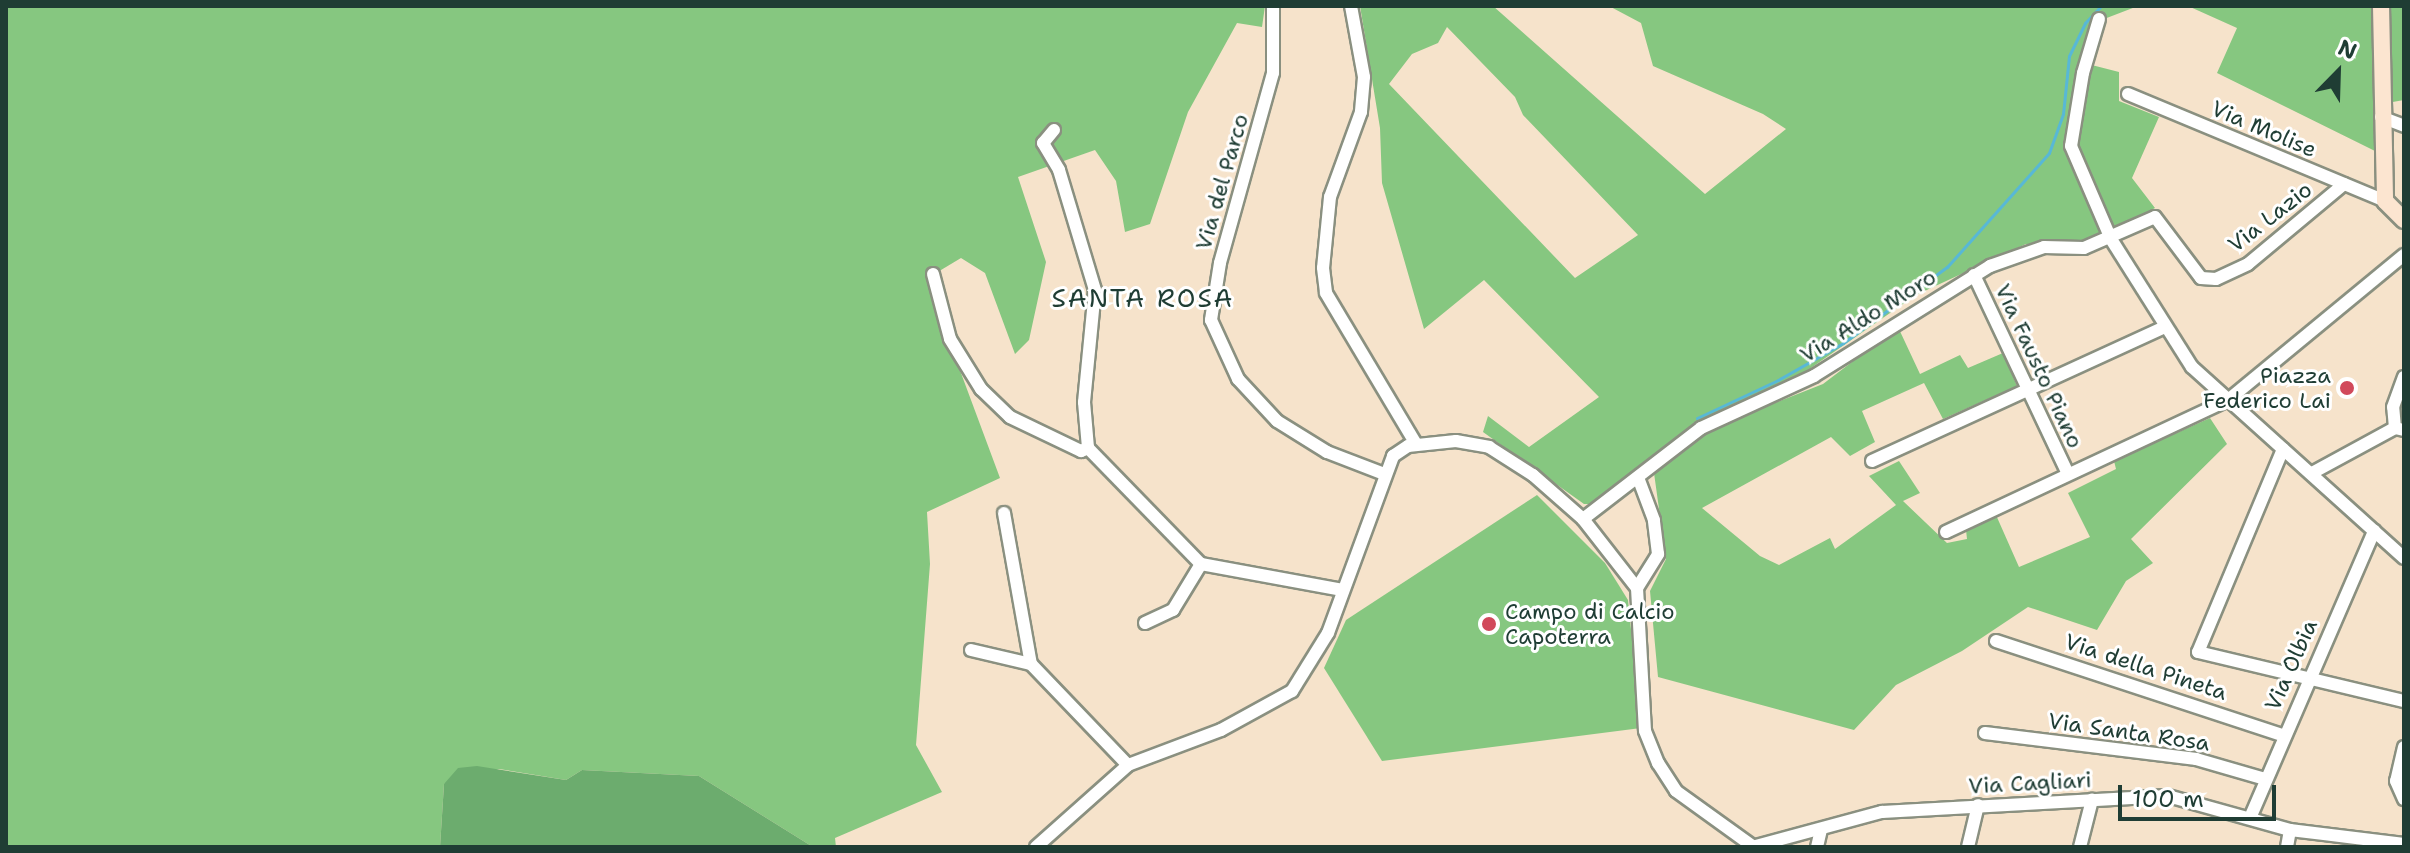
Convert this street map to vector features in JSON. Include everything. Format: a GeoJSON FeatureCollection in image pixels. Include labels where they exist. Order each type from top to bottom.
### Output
{"type":"FeatureCollection","features":[{"type":"Feature","properties":{"kind":"street","name":"Via del Parco"},"geometry":{"type":"LineString","coordinates":[[1273,6],[1273,73],[1220,263],[1211,320],[1238,379],[1277,421],[1327,452],[1384,474]]}},
{"type":"Feature","properties":{"kind":"street"},"geometry":{"type":"LineString","coordinates":[[1351,6],[1364,77],[1361,112],[1330,197],[1323,268],[1326,293],[1416,444]]}},
{"type":"Feature","properties":{"kind":"street"},"geometry":{"type":"LineString","coordinates":[[2381,6],[2385,201],[2404,220]]}},
{"type":"Feature","properties":{"kind":"street"},"geometry":{"type":"LineString","coordinates":[[2099,19],[2083,73],[2071,146],[2111,239],[2162,328],[2192,367],[2404,558]]}},
{"type":"Feature","properties":{"kind":"street","name":"Via Molise"},"geometry":{"type":"LineString","coordinates":[[2128,94],[2385,201]]}},
{"type":"Feature","properties":{"kind":"street"},"geometry":{"type":"LineString","coordinates":[[2381,117],[2404,126]]}},
{"type":"Feature","properties":{"kind":"street"},"geometry":{"type":"LineString","coordinates":[[1054,130],[1043,143],[1059,170],[1095,290],[1084,402],[1088,448],[1201,564],[1343,590]]}},
{"type":"Feature","properties":{"kind":"street","name":"Via Lazio"},"geometry":{"type":"LineString","coordinates":[[2111,239],[2155,217],[2201,278],[2216,279],[2248,264],[2344,184]]}},
{"type":"Feature","properties":{"kind":"street","name":"Via Aldo Moro"},"geometry":{"type":"LineString","coordinates":[[1583,519],[1639,480],[1701,428],[1814,376],[1974,275],[2020,252],[2084,248],[2111,239]]}},
{"type":"Feature","properties":{"kind":"street","name":"Via Fausto Piano"},"geometry":{"type":"LineString","coordinates":[[1946,532],[2228,400],[2404,255]]}},
{"type":"Feature","properties":{"kind":"street"},"geometry":{"type":"LineString","coordinates":[[933,274],[950,339],[981,389],[1010,417],[1081,451],[1088,448]]}},
{"type":"Feature","properties":{"kind":"street","name":"Via Fausto Piano"},"geometry":{"type":"LineString","coordinates":[[1974,275],[2068,474]]}},
{"type":"Feature","properties":{"kind":"street"},"geometry":{"type":"LineString","coordinates":[[1872,461],[2162,328]]}},
{"type":"Feature","properties":{"kind":"street"},"geometry":{"type":"LineString","coordinates":[[2312,473],[2400,429],[2392,418],[2401,379]]}},
{"type":"Feature","properties":{"kind":"street"},"geometry":{"type":"LineString","coordinates":[[1036,847],[1128,765],[1221,730],[1292,691],[1328,633],[1393,456],[1416,444],[1473,442],[1489,447],[1533,475],[1583,519],[1637,588],[1645,731],[1658,763],[1676,791],[1753,847]]}},
{"type":"Feature","properties":{"kind":"street"},"geometry":{"type":"LineString","coordinates":[[2283,449],[2198,652],[2404,701]]}},
{"type":"Feature","properties":{"kind":"street"},"geometry":{"type":"LineString","coordinates":[[1637,588],[1658,554],[1654,520],[1639,480]]}},
{"type":"Feature","properties":{"kind":"street"},"geometry":{"type":"LineString","coordinates":[[1004,513],[1031,664]]}},
{"type":"Feature","properties":{"kind":"street","name":"Via Olbia"},"geometry":{"type":"LineString","coordinates":[[2250,818],[2307,677],[2374,531]]}},
{"type":"Feature","properties":{"kind":"street"},"geometry":{"type":"LineString","coordinates":[[1145,623],[1173,610],[1201,564]]}},
{"type":"Feature","properties":{"kind":"street","name":"Via della Pineta"},"geometry":{"type":"LineString","coordinates":[[1996,641],[2282,735]]}},
{"type":"Feature","properties":{"kind":"street"},"geometry":{"type":"LineString","coordinates":[[971,650],[1031,664],[1128,765]]}},
{"type":"Feature","properties":{"kind":"street","name":"Via Santa Rosa"},"geometry":{"type":"LineString","coordinates":[[1985,733],[2196,759],[2265,779]]}},
{"type":"Feature","properties":{"kind":"street"},"geometry":{"type":"LineString","coordinates":[[2402,794],[2396,781],[2404,747]]}},
{"type":"Feature","properties":{"kind":"street","name":"Via Cagliari"},"geometry":{"type":"LineString","coordinates":[[1753,847],[1882,812],[2168,796],[2290,830],[2404,844]]}},
{"type":"Feature","properties":{"kind":"street"},"geometry":{"type":"LineString","coordinates":[[2080,847],[2092,800]]}},
{"type":"Feature","properties":{"kind":"street"},"geometry":{"type":"LineString","coordinates":[[1968,847],[1978,805]]}},
{"type":"Feature","properties":{"kind":"street"},"geometry":{"type":"LineString","coordinates":[[1817,847],[1821,829]]}},
{"type":"Feature","properties":{"kind":"street"},"geometry":{"type":"LineString","coordinates":[[2287,847],[2290,830]]}},
{"type":"Feature","properties":{"kind":"green space"},"geometry":{"type":"Polygon","coordinates":[[[6,6],[1265,6],[1262,27],[1237,23],[1188,112],[1150,224],[1125,232],[1116,181],[1095,150],[1018,177],[1046,262],[1029,340],[1015,354],[985,273],[961,258],[926,279],[1000,478],[927,512],[930,564],[916,745],[942,792],[835,838],[836,847],[813,847],[699,776],[582,770],[566,780],[499,769],[444,784],[440,847],[6,847],[6,6]]]}},
{"type":"Feature","properties":{"kind":"green space"},"geometry":{"type":"Polygon","coordinates":[[[1360,6],[1493,6],[1705,194],[1786,129],[1763,114],[1653,66],[1641,23],[1609,6],[2138,6],[2091,24],[2080,62],[2119,72],[2119,101],[2159,117],[2132,178],[2155,208],[2090,243],[2026,244],[1916,295],[1808,370],[1697,423],[1597,504],[1584,504],[1483,432],[1488,416],[1529,447],[1599,397],[1484,280],[1424,329],[1382,183],[1380,128],[1360,6]],[[1447,27],[1438,43],[1412,54],[1389,84],[1575,278],[1638,235],[1523,115],[1515,97],[1447,27]]]}},
{"type":"Feature","properties":{"kind":"green space"},"geometry":{"type":"Polygon","coordinates":[[[2188,6],[2373,6],[2375,151],[2217,73],[2237,28],[2188,6]]]}},
{"type":"Feature","properties":{"kind":"green space"},"geometry":{"type":"Polygon","coordinates":[[[2390,6],[2404,6],[2404,100],[2387,103],[2390,6]]]}},
{"type":"Feature","properties":{"kind":"green space"},"geometry":{"type":"Polygon","coordinates":[[[1898,327],[1920,374],[1960,355],[1968,368],[2003,353],[2017,386],[1943,419],[1924,383],[1862,411],[1875,442],[1850,456],[1831,437],[1702,508],[1760,556],[1779,565],[1830,538],[1835,549],[1896,505],[1869,476],[1899,461],[1920,493],[1903,501],[1947,543],[1967,539],[1966,530],[1996,515],[2019,567],[2090,537],[2068,493],[2116,469],[2114,461],[2210,418],[2227,444],[2131,539],[2153,563],[2126,581],[2097,630],[2028,607],[1962,651],[1896,685],[1854,730],[1658,677],[1650,591],[1666,559],[1654,473],[1706,430],[1823,384],[1898,327]]]}},
{"type":"Feature","properties":{"kind":"green space","name":"Campo di Calcio Capoterra"},"geometry":{"type":"Polygon","coordinates":[[[1537,495],[1605,563],[1628,600],[1641,728],[1382,761],[1324,668],[1346,620],[1537,495]]]}},
{"type":"Feature","properties":{"kind":"green space"},"geometry":{"type":"Polygon","coordinates":[[[477,766],[566,780],[582,770],[699,776],[813,847],[440,847],[444,784],[458,768],[477,766]]]}},
{"type":"Feature","properties":{"kind":"waterway"},"geometry":{"type":"LineString","coordinates":[[1697,418],[1778,380],[1843,343],[1947,267],[2049,153],[2063,114],[2069,56],[2085,23],[2101,6]]}},
{"type":"Feature","properties":{"kind":"place","name":"Piazza Federico Lai"},"geometry":{"type":"Point","coordinates":[2347,388]}},
{"type":"Feature","properties":{"kind":"place","name":"Campo di Calcio Capoterra"},"geometry":{"type":"Point","coordinates":[1489,624]}},
{"type":"Feature","properties":{"kind":"district","name":"SANTA ROSA"},"geometry":{"type":"Point","coordinates":[1143,298]}}]}
